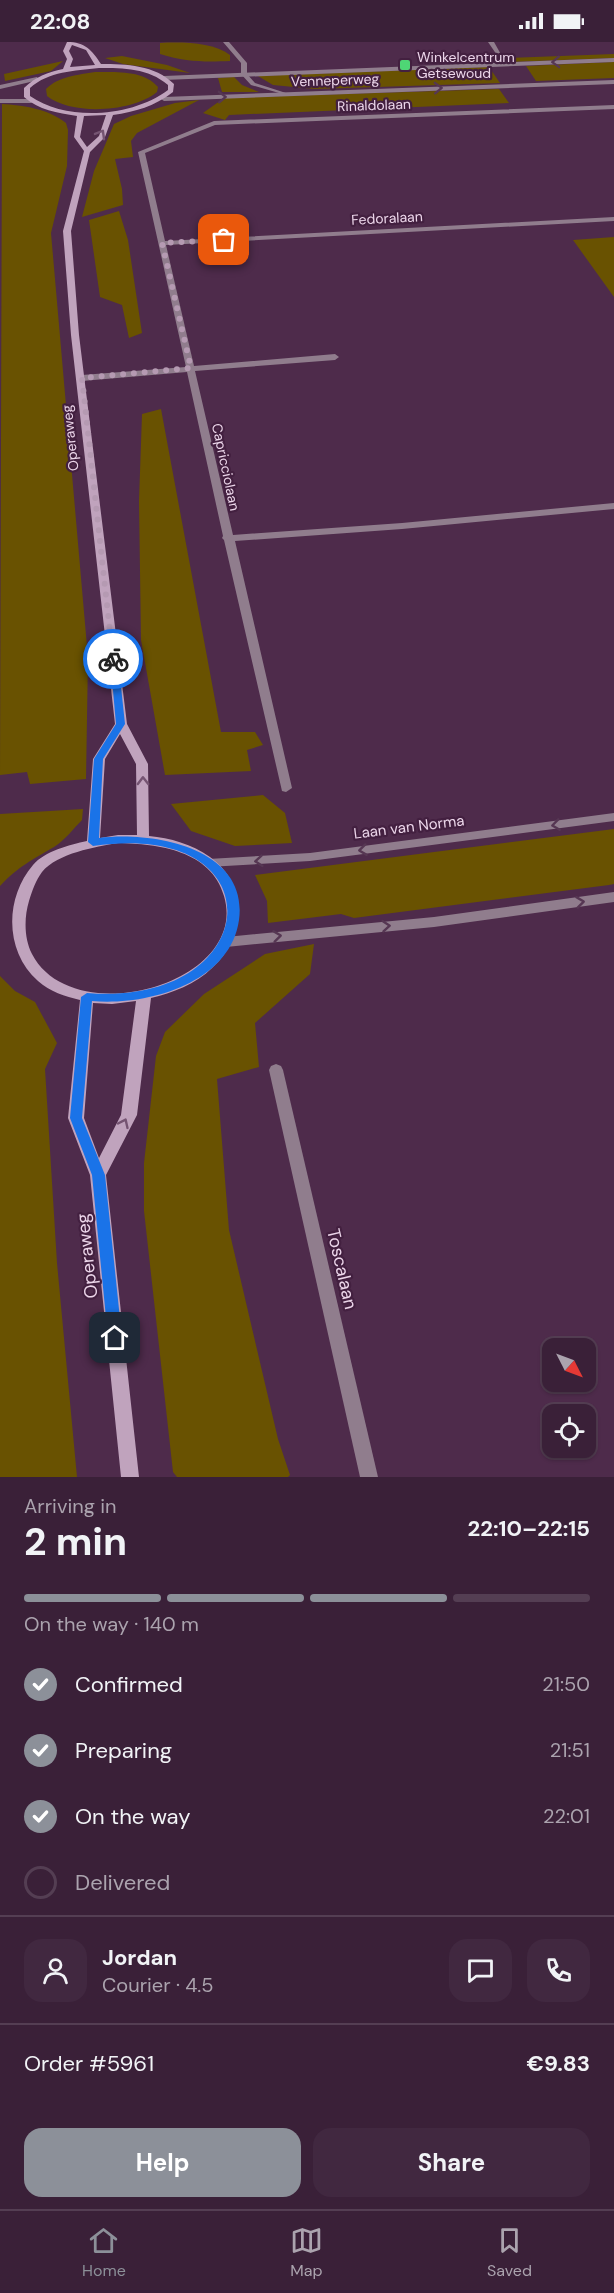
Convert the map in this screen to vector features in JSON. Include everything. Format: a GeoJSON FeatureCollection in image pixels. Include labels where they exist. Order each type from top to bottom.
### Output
{"type":"FeatureCollection","features":[{"type":"Feature","properties":{"kind":"main road"},"geometry":{"type":"LineString","coordinates":[[66,70],[70,59],[66,51],[70,42],[88,49],[99,66]]}},
{"type":"Feature","properties":{"kind":"main road"},"geometry":{"type":"LineString","coordinates":[[99,66],[137,69],[164,78],[171,84],[171,91],[164,99],[142,108],[110,113],[81,113],[50,109],[27,97],[27,88],[37,79],[66,70],[99,66]]}},
{"type":"Feature","properties":{"kind":"main road"},"geometry":{"type":"LineString","coordinates":[[81,113],[76,137],[87,151]]}},
{"type":"Feature","properties":{"kind":"main road","name":"Operaweg"},"geometry":{"type":"LineString","coordinates":[[110,113],[102,137],[87,151],[67,231],[75,335],[82,378],[121,724],[142,765],[143,839]]}},
{"type":"Feature","properties":{"kind":"main road"},"geometry":{"type":"LineString","coordinates":[[93,842],[99,759],[121,724]]}},
{"type":"Feature","properties":{"kind":"main road"},"geometry":{"type":"LineString","coordinates":[[143,839],[168,843],[190,851],[208,863],[225,880],[233,899],[233,921],[226,942],[213,960],[194,975],[171,987],[144,995],[106,998],[87,997],[55,988],[30,973],[13,954],[5,931],[8,908],[20,886],[39,867],[64,852],[93,842],[143,839]]}},
{"type":"Feature","properties":{"kind":"main road"},"geometry":{"type":"LineString","coordinates":[[98,1175],[129,1115],[144,995]]}},
{"type":"Feature","properties":{"kind":"main road","name":"Operaweg"},"geometry":{"type":"LineString","coordinates":[[87,997],[76,1118],[98,1175],[130,1477]]}},
{"type":"Feature","properties":{"kind":"street"},"geometry":{"type":"LineString","coordinates":[[226,42],[244,63],[244,74],[253,84],[284,94]]}},
{"type":"Feature","properties":{"kind":"street"},"geometry":{"type":"LineString","coordinates":[[491,42],[501,57]]}},
{"type":"Feature","properties":{"kind":"street","name":"Venneperweg"},"geometry":{"type":"LineString","coordinates":[[164,78],[614,60]]}},
{"type":"Feature","properties":{"kind":"street"},"geometry":{"type":"LineString","coordinates":[[0,87],[37,79]]}},
{"type":"Feature","properties":{"kind":"street","name":"Venneperweg"},"geometry":{"type":"LineString","coordinates":[[164,99],[614,82]]}},
{"type":"Feature","properties":{"kind":"street"},"geometry":{"type":"LineString","coordinates":[[0,101],[31,101]]}},
{"type":"Feature","properties":{"kind":"street","name":"Rinaldolaan"},"geometry":{"type":"LineString","coordinates":[[141,152],[214,123],[614,107]]}},
{"type":"Feature","properties":{"kind":"street","name":"Capricciolaan"},"geometry":{"type":"LineString","coordinates":[[141,152],[191,368],[227,538],[286,788]]}},
{"type":"Feature","properties":{"kind":"street","name":"Fedoralaan"},"geometry":{"type":"LineString","coordinates":[[162,243],[614,219]]}},
{"type":"Feature","properties":{"kind":"street"},"geometry":{"type":"LineString","coordinates":[[82,378],[335,357]]}},
{"type":"Feature","properties":{"kind":"street"},"geometry":{"type":"LineString","coordinates":[[227,538],[402,526],[614,506]]}},
{"type":"Feature","properties":{"kind":"street","name":"Laan van Norma"},"geometry":{"type":"LineString","coordinates":[[208,863],[310,857],[614,817]]}},
{"type":"Feature","properties":{"kind":"street"},"geometry":{"type":"LineString","coordinates":[[226,942],[434,922],[614,897]]}},
{"type":"Feature","properties":{"kind":"street","name":"Toscalaan"},"geometry":{"type":"LineString","coordinates":[[276,1070],[369,1477]]}},
{"type":"Feature","properties":{"kind":"shaded area"},"geometry":{"type":"Polygon","coordinates":[[[160,43],[187,43],[215,47],[230,55],[230,61],[195,61],[169,57],[160,54],[160,43]]]}},
{"type":"Feature","properties":{"kind":"shaded area"},"geometry":{"type":"Polygon","coordinates":[[[614,54],[614,58],[509,62],[507,58],[614,54]]]}},
{"type":"Feature","properties":{"kind":"shaded area"},"geometry":{"type":"Polygon","coordinates":[[[122,56],[167,65],[190,73],[123,64],[105,58],[122,56]]]}},
{"type":"Feature","properties":{"kind":"shaded area"},"geometry":{"type":"Polygon","coordinates":[[[63,61],[51,71],[5,81],[4,74],[63,61]]]}},
{"type":"Feature","properties":{"kind":"shaded area"},"geometry":{"type":"Polygon","coordinates":[[[614,62],[614,78],[536,81],[526,66],[614,62]]]}},
{"type":"Feature","properties":{"kind":"shaded area"},"geometry":{"type":"Polygon","coordinates":[[[489,67],[500,83],[315,89],[273,85],[258,76],[489,67]]]}},
{"type":"Feature","properties":{"kind":"shaded area"},"geometry":{"type":"Polygon","coordinates":[[[95,72],[120,72],[145,77],[158,87],[157,92],[133,104],[102,109],[71,107],[47,96],[46,89],[57,81],[95,72]]]}},
{"type":"Feature","properties":{"kind":"shaded area"},"geometry":{"type":"Polygon","coordinates":[[[234,77],[242,85],[259,92],[222,92],[218,78],[234,77]]]}},
{"type":"Feature","properties":{"kind":"shaded area"},"geometry":{"type":"Polygon","coordinates":[[[499,89],[509,103],[229,115],[225,120],[203,113],[224,98],[499,89]]]}},
{"type":"Feature","properties":{"kind":"shaded area"},"geometry":{"type":"Polygon","coordinates":[[[199,100],[137,133],[131,141],[133,157],[115,159],[123,205],[82,217],[94,171],[114,124],[131,116],[175,103],[199,100]]]}},
{"type":"Feature","properties":{"kind":"shaded area"},"geometry":{"type":"Polygon","coordinates":[[[2,104],[27,107],[52,114],[66,123],[68,130],[67,166],[51,233],[88,658],[86,779],[30,784],[27,772],[0,775],[2,104]]]}},
{"type":"Feature","properties":{"kind":"shaded area"},"geometry":{"type":"Polygon","coordinates":[[[119,211],[128,240],[142,333],[129,338],[122,305],[100,297],[89,220],[119,211]]]}},
{"type":"Feature","properties":{"kind":"shaded area"},"geometry":{"type":"Polygon","coordinates":[[[614,237],[614,297],[573,240],[614,237]]]}},
{"type":"Feature","properties":{"kind":"shaded area"},"geometry":{"type":"Polygon","coordinates":[[[161,409],[221,732],[255,732],[263,745],[247,750],[251,771],[165,775],[141,640],[139,501],[142,414],[161,409]]]}},
{"type":"Feature","properties":{"kind":"shaded area"},"geometry":{"type":"Polygon","coordinates":[[[263,795],[285,813],[292,843],[235,846],[191,831],[171,804],[263,795]]]}},
{"type":"Feature","properties":{"kind":"shaded area"},"geometry":{"type":"Polygon","coordinates":[[[83,809],[82,820],[62,841],[20,868],[0,886],[0,814],[83,809]]]}},
{"type":"Feature","properties":{"kind":"shaded area"},"geometry":{"type":"Polygon","coordinates":[[[614,829],[614,884],[354,918],[341,914],[268,923],[267,901],[255,875],[614,829]]]}},
{"type":"Feature","properties":{"kind":"shaded area"},"geometry":{"type":"Polygon","coordinates":[[[314,944],[310,974],[255,1023],[259,1067],[217,1079],[229,1230],[278,1439],[290,1475],[288,1477],[177,1477],[173,1472],[144,1211],[144,1163],[156,1056],[165,1032],[204,994],[265,954],[314,944]]]}},
{"type":"Feature","properties":{"kind":"shaded area"},"geometry":{"type":"Polygon","coordinates":[[[0,976],[15,991],[35,1002],[57,1043],[45,1069],[57,1263],[77,1477],[0,1477],[0,976]]]}},
{"type":"Feature","properties":{"kind":"way so far"},"geometry":{"type":"LineString","coordinates":[[113,659],[82,378],[191,368],[162,243],[224,240]]}},
{"type":"Feature","properties":{"kind":"place","name":"Winkelcentrum Getsewoud"},"geometry":{"type":"Point","coordinates":[405,65]}},
{"type":"Feature","properties":{"kind":"route"},"geometry":{"type":"LineString","coordinates":[[113,659],[121,724],[99,759],[93,842],[143,839],[168,843],[190,851],[208,863],[225,880],[233,899],[233,921],[226,942],[213,960],[194,975],[171,987],[144,995],[125,998],[87,997],[76,1118],[98,1175],[115,1338]]}}]}
